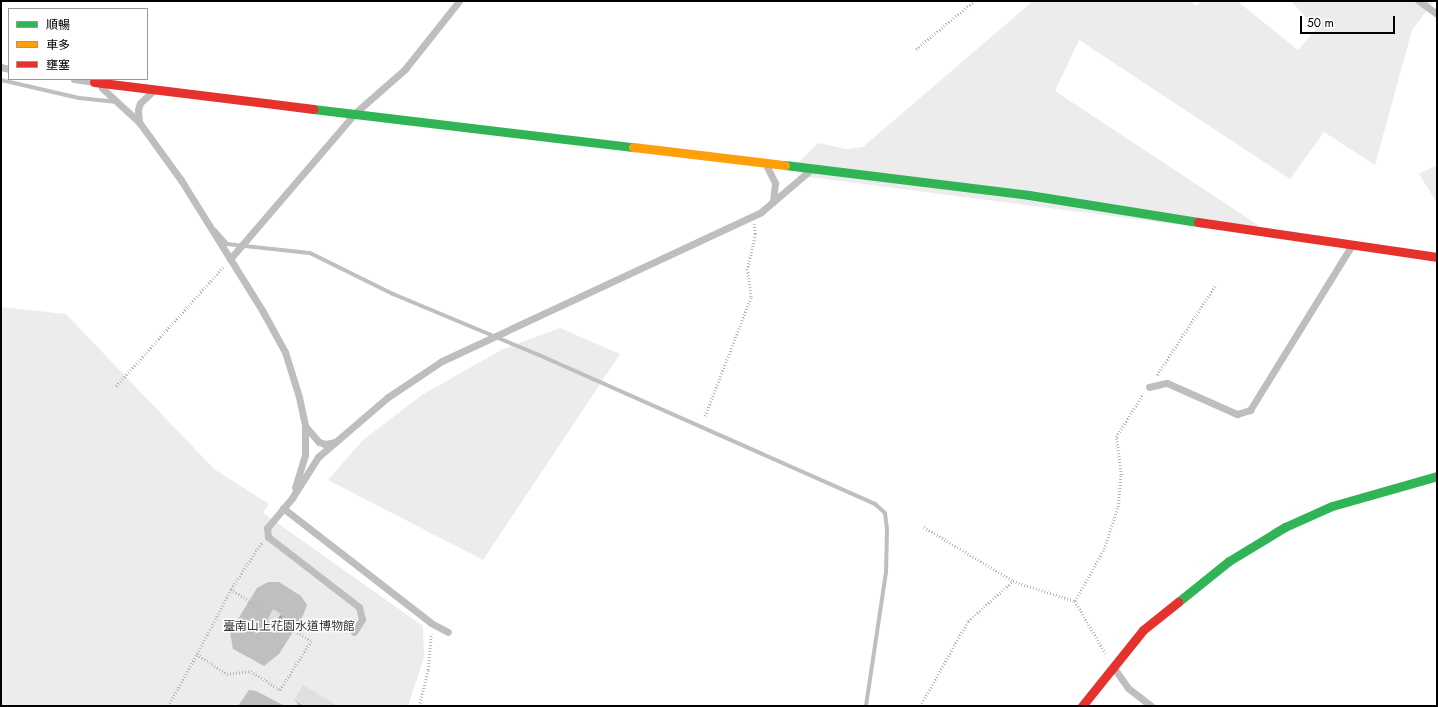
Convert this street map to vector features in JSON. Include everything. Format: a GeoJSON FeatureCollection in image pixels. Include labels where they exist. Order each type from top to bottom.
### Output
{"type":"FeatureCollection","features":[{"type":"Feature","properties":{"kind":"street"},"geometry":{"type":"LineString","coordinates":[[94,82],[762,163],[812,167],[1029,195],[1351,246],[1437,257]]}},
{"type":"Feature","properties":{"kind":"street"},"geometry":{"type":"LineString","coordinates":[[1082,706],[1142,630],[1173,603],[1230,561],[1286,527],[1332,506],[1437,476]]}},
{"type":"Feature","properties":{"kind":"lane"},"geometry":{"type":"LineString","coordinates":[[230,259],[355,113],[405,69],[459,1]]}},
{"type":"Feature","properties":{"kind":"lane"},"geometry":{"type":"LineString","coordinates":[[1419,1],[1436,12]]}},
{"type":"Feature","properties":{"kind":"lane"},"geometry":{"type":"LineString","coordinates":[[81,80],[94,82],[139,122],[181,180],[230,259],[284,352],[300,396],[305,426],[305,455],[292,498]]}},
{"type":"Feature","properties":{"kind":"lane"},"geometry":{"type":"LineString","coordinates":[[139,122],[137,116],[140,103],[156,89]]}},
{"type":"Feature","properties":{"kind":"lane"},"geometry":{"type":"LineString","coordinates":[[762,163],[770,169],[775,183],[773,202]]}},
{"type":"Feature","properties":{"kind":"lane"},"geometry":{"type":"LineString","coordinates":[[354,632],[362,619],[359,607],[268,537],[267,528],[292,498],[318,457],[388,397],[442,361],[752,216],[773,202],[812,167]]}},
{"type":"Feature","properties":{"kind":"lane"},"geometry":{"type":"LineString","coordinates":[[1149,386],[1167,383],[1237,414],[1250,410],[1351,246]]}},
{"type":"Feature","properties":{"kind":"lane"},"geometry":{"type":"LineString","coordinates":[[305,426],[318,442],[325,444],[336,442]]}},
{"type":"Feature","properties":{"kind":"lane"},"geometry":{"type":"LineString","coordinates":[[283,508],[431,623],[448,632]]}},
{"type":"Feature","properties":{"kind":"lane"},"geometry":{"type":"LineString","coordinates":[[1113,666],[1128,688],[1151,706]]}},
{"type":"Feature","properties":{"kind":"path"},"geometry":{"type":"LineString","coordinates":[[916,50],[974,1]]}},
{"type":"Feature","properties":{"kind":"path"},"geometry":{"type":"LineString","coordinates":[[705,416],[751,297],[747,270],[755,234],[752,216]]}},
{"type":"Feature","properties":{"kind":"path"},"geometry":{"type":"LineString","coordinates":[[116,386],[230,259]]}},
{"type":"Feature","properties":{"kind":"path"},"geometry":{"type":"LineString","coordinates":[[1075,601],[1104,549],[1118,507],[1120,475],[1116,437],[1216,284]]}},
{"type":"Feature","properties":{"kind":"path"},"geometry":{"type":"LineString","coordinates":[[924,527],[1013,581],[1075,601],[1113,666]]}},
{"type":"Feature","properties":{"kind":"path"},"geometry":{"type":"LineString","coordinates":[[168,706],[231,589],[268,537]]}},
{"type":"Feature","properties":{"kind":"path"},"geometry":{"type":"LineString","coordinates":[[920,706],[968,622],[1013,581]]}},
{"type":"Feature","properties":{"kind":"path"},"geometry":{"type":"LineString","coordinates":[[231,589],[270,615]]}},
{"type":"Feature","properties":{"kind":"path"},"geometry":{"type":"LineString","coordinates":[[197,654],[227,674],[251,671],[280,690],[311,641],[277,621]]}},
{"type":"Feature","properties":{"kind":"path"},"geometry":{"type":"LineString","coordinates":[[419,706],[428,670],[431,623]]}},
{"type":"Feature","properties":{"kind":"green space"},"geometry":{"type":"Polygon","coordinates":[[[1033,1],[1190,1],[1197,6],[1200,1],[1237,1],[1298,50],[1316,29],[1291,1],[1434,1],[1412,30],[1375,165],[1324,132],[1290,179],[1079,40],[1055,91],[1258,225],[1251,234],[802,176],[799,162],[818,143],[846,149],[863,147],[1033,1]]]}},
{"type":"Feature","properties":{"kind":"green space"},"geometry":{"type":"Polygon","coordinates":[[[1437,165],[1437,203],[1419,174],[1437,165]]]}},
{"type":"Feature","properties":{"kind":"green space","name":"臺南山上花園水道博物館"},"geometry":{"type":"Polygon","coordinates":[[[1,307],[66,314],[214,469],[269,504],[263,513],[423,626],[424,658],[408,706],[1,706],[1,307]]]}},
{"type":"Feature","properties":{"kind":"green space"},"geometry":{"type":"Polygon","coordinates":[[[560,328],[620,354],[483,560],[328,480],[363,440],[422,395],[503,349],[560,328]]]}},
{"type":"Feature","properties":{"kind":"shaded area"},"geometry":{"type":"Polygon","coordinates":[[[268,582],[279,582],[301,596],[307,605],[302,618],[279,654],[264,666],[233,649],[230,632],[257,588],[268,582]]]}},
{"type":"Feature","properties":{"kind":"shaded area"},"geometry":{"type":"Polygon","coordinates":[[[249,690],[256,691],[285,706],[238,706],[249,690]]]}},
{"type":"Feature","properties":{"kind":"building"},"geometry":{"type":"Polygon","coordinates":[[[273,609],[281,614],[274,625],[267,621],[273,609]]]}},
{"type":"Feature","properties":{"kind":"building"},"geometry":{"type":"Polygon","coordinates":[[[303,685],[333,703],[332,706],[304,706],[294,700],[303,685]]]}},
{"type":"Feature","properties":{"kind":"waterway"},"geometry":{"type":"LineString","coordinates":[[1,80],[79,98],[117,102]]}},
{"type":"Feature","properties":{"kind":"waterway"},"geometry":{"type":"LineString","coordinates":[[215,230],[227,244],[310,253],[393,294],[539,355],[875,504],[885,513],[887,529],[886,572],[866,706]]}},
{"type":"Feature","properties":{"kind":"traffic: fast"},"geometry":{"type":"LineString","coordinates":[[313,109],[633,147]]}},
{"type":"Feature","properties":{"kind":"traffic: fast"},"geometry":{"type":"LineString","coordinates":[[785,165],[1029,195],[1198,222]]}},
{"type":"Feature","properties":{"kind":"traffic: fast"},"geometry":{"type":"LineString","coordinates":[[1178,602],[1229,561],[1285,527],[1332,506],[1437,476]]}},
{"type":"Feature","properties":{"kind":"traffic: slow"},"geometry":{"type":"LineString","coordinates":[[633,147],[785,165]]}},
{"type":"Feature","properties":{"kind":"traffic: jam"},"geometry":{"type":"LineString","coordinates":[[94,82],[313,109]]}},
{"type":"Feature","properties":{"kind":"traffic: jam"},"geometry":{"type":"LineString","coordinates":[[1198,222],[1437,257]]}},
{"type":"Feature","properties":{"kind":"traffic: jam"},"geometry":{"type":"LineString","coordinates":[[1082,706],[1143,630],[1178,602]]}}]}
